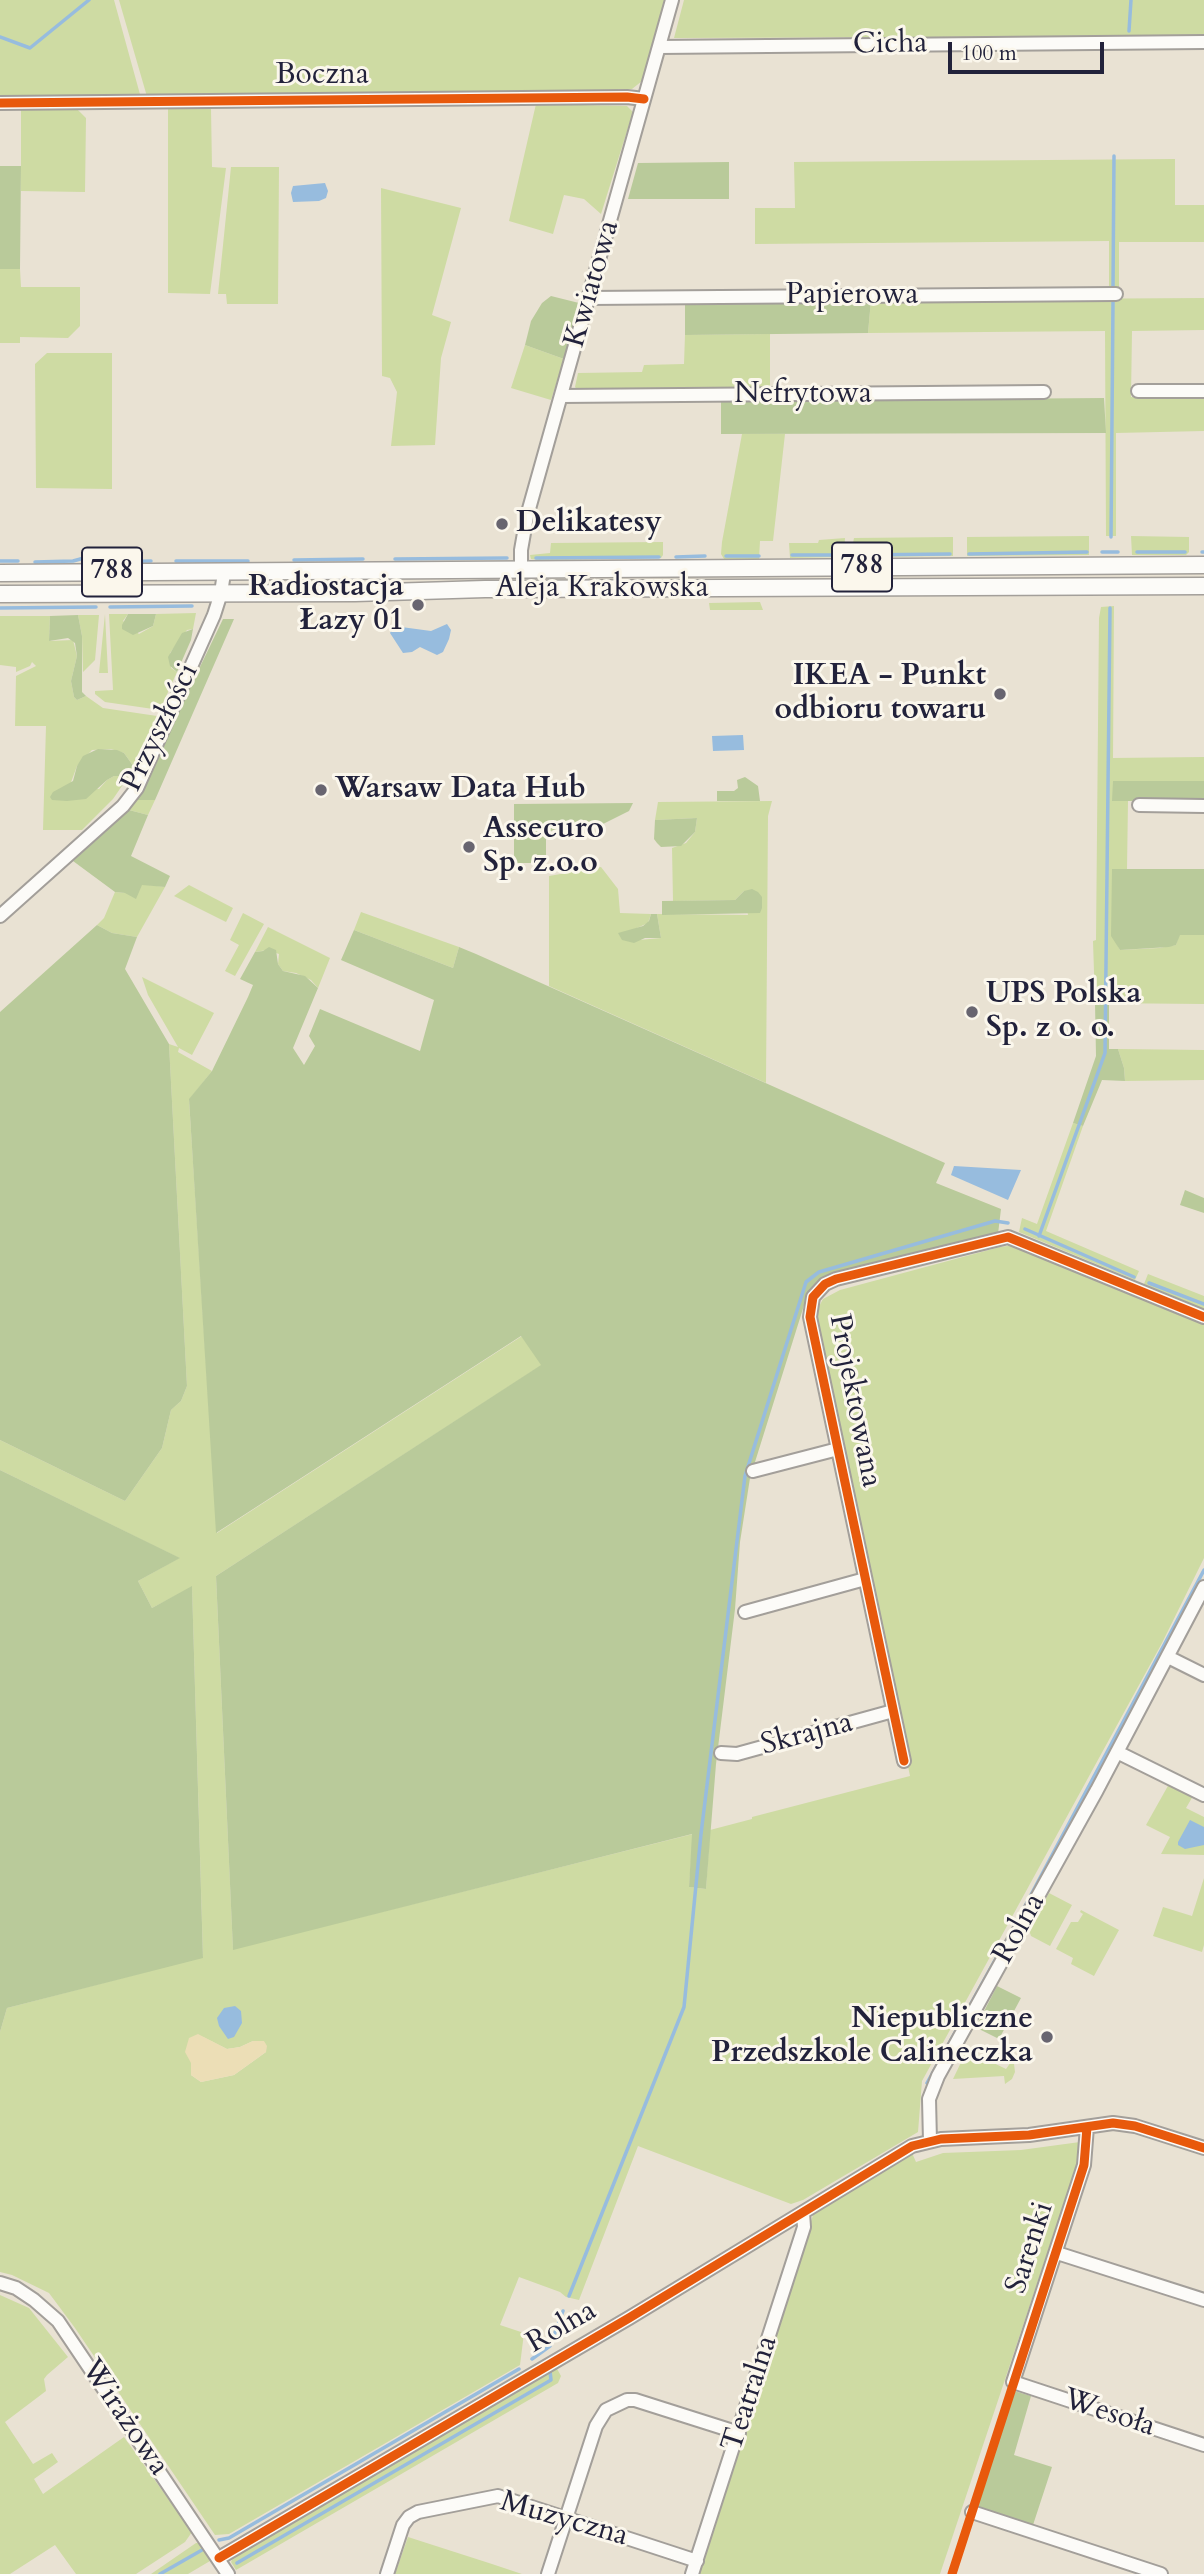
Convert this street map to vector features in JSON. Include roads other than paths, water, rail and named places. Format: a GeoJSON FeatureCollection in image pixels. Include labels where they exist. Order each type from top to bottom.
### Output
{"type":"FeatureCollection","features":[{"type":"Feature","properties":{"kind":"main road","name":"Aleja Krakowska"},"geometry":{"type":"LineString","coordinates":[[0,573],[1204,565]]}},
{"type":"Feature","properties":{"kind":"main road","name":"Aleja Krakowska"},"geometry":{"type":"LineString","coordinates":[[0,594],[1204,586]]}},
{"type":"Feature","properties":{"kind":"street","name":"Kwiatowa"},"geometry":{"type":"LineString","coordinates":[[521,570],[521,550],[527,516],[672,0]]}},
{"type":"Feature","properties":{"kind":"street","name":"Cicha"},"geometry":{"type":"LineString","coordinates":[[659,47],[1204,42]]}},
{"type":"Feature","properties":{"kind":"street","name":"Boczna"},"geometry":{"type":"LineString","coordinates":[[0,103],[627,97],[644,99]]}},
{"type":"Feature","properties":{"kind":"street","name":"Papierowa"},"geometry":{"type":"LineString","coordinates":[[589,298],[1116,294]]}},
{"type":"Feature","properties":{"kind":"street"},"geometry":{"type":"LineString","coordinates":[[1138,391],[1204,391]]}},
{"type":"Feature","properties":{"kind":"street","name":"Nefrytowa"},"geometry":{"type":"LineString","coordinates":[[561,396],[1045,392]]}},
{"type":"Feature","properties":{"kind":"street","name":"Przyszłości"},"geometry":{"type":"LineString","coordinates":[[0,916],[123,806],[137,788],[214,615],[224,573]]}},
{"type":"Feature","properties":{"kind":"street"},"geometry":{"type":"LineString","coordinates":[[1139,805],[1204,806]]}},
{"type":"Feature","properties":{"kind":"street","name":"Projektowana"},"geometry":{"type":"LineString","coordinates":[[904,1761],[810,1317],[810,1306],[818,1290],[836,1279],[1008,1237],[1204,1317]]}},
{"type":"Feature","properties":{"kind":"street"},"geometry":{"type":"LineString","coordinates":[[753,1471],[838,1449]]}},
{"type":"Feature","properties":{"kind":"street"},"geometry":{"type":"LineString","coordinates":[[745,1612],[865,1579]]}},
{"type":"Feature","properties":{"kind":"street","name":"Rolna"},"geometry":{"type":"LineString","coordinates":[[219,2558],[629,2318],[903,2151],[930,2141],[930,2092],[1117,1752],[1204,1587]]}},
{"type":"Feature","properties":{"kind":"street"},"geometry":{"type":"LineString","coordinates":[[1168,1657],[1204,1675]]}},
{"type":"Feature","properties":{"kind":"street","name":"Skrajna"},"geometry":{"type":"LineString","coordinates":[[720,1753],[737,1754],[894,1711]]}},
{"type":"Feature","properties":{"kind":"street"},"geometry":{"type":"LineString","coordinates":[[1117,1752],[1204,1794]]}},
{"type":"Feature","properties":{"kind":"street"},"geometry":{"type":"LineString","coordinates":[[930,2141],[1029,2135],[1113,2123],[1127,2124],[1204,2148]]}},
{"type":"Feature","properties":{"kind":"street","name":"Sarenki"},"geometry":{"type":"LineString","coordinates":[[1013,2382],[1057,2253],[1086,2156],[1087,2127]]}},
{"type":"Feature","properties":{"kind":"street","name":"Teatralna"},"geometry":{"type":"LineString","coordinates":[[692,2574],[804,2227],[803,2213]]}},
{"type":"Feature","properties":{"kind":"street"},"geometry":{"type":"LineString","coordinates":[[1057,2253],[1204,2300]]}},
{"type":"Feature","properties":{"kind":"street","name":"Wirażowa"},"geometry":{"type":"LineString","coordinates":[[0,2283],[16,2288],[58,2321],[228,2574]]}},
{"type":"Feature","properties":{"kind":"street","name":"Wesoła"},"geometry":{"type":"LineString","coordinates":[[1013,2382],[1204,2445]]}},
{"type":"Feature","properties":{"kind":"street"},"geometry":{"type":"LineString","coordinates":[[548,2574],[596,2426],[603,2413],[627,2400],[635,2400],[739,2433]]}},
{"type":"Feature","properties":{"kind":"street","name":"Muzyczna"},"geometry":{"type":"LineString","coordinates":[[387,2574],[403,2525],[409,2517],[418,2512],[500,2496],[697,2561]]}},
{"type":"Feature","properties":{"kind":"street"},"geometry":{"type":"LineString","coordinates":[[972,2512],[1161,2574]]}},
{"type":"Feature","properties":{"kind":"water"},"geometry":{"type":"Polygon","coordinates":[[[325,183],[328,191],[326,198],[319,201],[293,202],[293,186],[325,183]]]}},
{"type":"Feature","properties":{"kind":"water"},"geometry":{"type":"Polygon","coordinates":[[[447,624],[451,630],[449,639],[443,652],[437,655],[420,647],[403,653],[390,633],[394,626],[431,631],[447,624]]]}},
{"type":"Feature","properties":{"kind":"water"},"geometry":{"type":"Polygon","coordinates":[[[743,735],[744,750],[713,751],[712,736],[743,735]]]}},
{"type":"Feature","properties":{"kind":"water"},"geometry":{"type":"Polygon","coordinates":[[[954,1166],[1021,1170],[1008,1200],[951,1175],[954,1166]]]}},
{"type":"Feature","properties":{"kind":"water"},"geometry":{"type":"Polygon","coordinates":[[[1190,1820],[1204,1827],[1204,1845],[1185,1849],[1178,1845],[1178,1842],[1190,1820]]]}},
{"type":"Feature","properties":{"kind":"water"},"geometry":{"type":"Polygon","coordinates":[[[235,2006],[241,2011],[242,2023],[234,2037],[228,2039],[217,2018],[224,2008],[235,2006]]]}},
{"type":"Feature","properties":{"kind":"waterway"},"geometry":{"type":"LineString","coordinates":[[0,37],[30,48],[89,0]]}},
{"type":"Feature","properties":{"kind":"waterway"},"geometry":{"type":"LineString","coordinates":[[1129,31],[1131,0]]}},
{"type":"Feature","properties":{"kind":"waterway"},"geometry":{"type":"LineString","coordinates":[[1113,287],[1114,156]]}},
{"type":"Feature","properties":{"kind":"waterway"},"geometry":{"type":"LineString","coordinates":[[1111,537],[1113,302]]}},
{"type":"Feature","properties":{"kind":"waterway"},"geometry":{"type":"LineString","coordinates":[[969,554],[1087,552]]}},
{"type":"Feature","properties":{"kind":"waterway"},"geometry":{"type":"LineString","coordinates":[[1102,552],[1118,552]]}},
{"type":"Feature","properties":{"kind":"waterway"},"geometry":{"type":"LineString","coordinates":[[1137,552],[1185,552]]}},
{"type":"Feature","properties":{"kind":"waterway"},"geometry":{"type":"LineString","coordinates":[[857,555],[950,554]]}},
{"type":"Feature","properties":{"kind":"waterway"},"geometry":{"type":"LineString","coordinates":[[792,555],[839,555]]}},
{"type":"Feature","properties":{"kind":"waterway"},"geometry":{"type":"LineString","coordinates":[[676,557],[705,556]]}},
{"type":"Feature","properties":{"kind":"waterway"},"geometry":{"type":"LineString","coordinates":[[726,556],[759,556]]}},
{"type":"Feature","properties":{"kind":"waterway"},"geometry":{"type":"LineString","coordinates":[[536,558],[659,557]]}},
{"type":"Feature","properties":{"kind":"waterway"},"geometry":{"type":"LineString","coordinates":[[35,562],[84,558],[112,558],[118,562],[151,561]]}},
{"type":"Feature","properties":{"kind":"waterway"},"geometry":{"type":"LineString","coordinates":[[395,559],[507,558]]}},
{"type":"Feature","properties":{"kind":"waterway"},"geometry":{"type":"LineString","coordinates":[[294,560],[363,559]]}},
{"type":"Feature","properties":{"kind":"waterway"},"geometry":{"type":"LineString","coordinates":[[0,561],[18,561]]}},
{"type":"Feature","properties":{"kind":"waterway"},"geometry":{"type":"LineString","coordinates":[[176,561],[248,561]]}},
{"type":"Feature","properties":{"kind":"waterway"},"geometry":{"type":"LineString","coordinates":[[110,607],[192,606]]}},
{"type":"Feature","properties":{"kind":"waterway"},"geometry":{"type":"LineString","coordinates":[[0,608],[96,607]]}},
{"type":"Feature","properties":{"kind":"waterway"},"geometry":{"type":"LineString","coordinates":[[1039,1236],[1105,1053],[1110,608]]}},
{"type":"Feature","properties":{"kind":"waterway"},"geometry":{"type":"LineString","coordinates":[[569,2296],[684,2007],[701,1834],[745,1476],[806,1282],[819,1272],[995,1221],[1008,1223]]}},
{"type":"Feature","properties":{"kind":"waterway"},"geometry":{"type":"LineString","coordinates":[[1025,1229],[1134,1277]]}},
{"type":"Feature","properties":{"kind":"waterway"},"geometry":{"type":"LineString","coordinates":[[1149,1283],[1204,1304]]}},
{"type":"Feature","properties":{"kind":"waterway"},"geometry":{"type":"LineString","coordinates":[[1009,1936],[1204,1570]]}},
{"type":"Feature","properties":{"kind":"waterway"},"geometry":{"type":"LineString","coordinates":[[927,2083],[1005,1942]]}},
{"type":"Feature","properties":{"kind":"waterway"},"geometry":{"type":"LineString","coordinates":[[532,2359],[550,2346],[563,2311]]}},
{"type":"Feature","properties":{"kind":"waterway"},"geometry":{"type":"LineString","coordinates":[[219,2540],[229,2538],[519,2369]]}},
{"type":"Feature","properties":{"kind":"waterway"},"geometry":{"type":"LineString","coordinates":[[237,2563],[551,2380],[550,2371]]}},
{"type":"Feature","properties":{"kind":"waterway"},"geometry":{"type":"LineString","coordinates":[[160,2574],[202,2550]]}},
{"type":"Feature","properties":{"kind":"place","name":"Delikatesy"},"geometry":{"type":"Point","coordinates":[502,524]}},
{"type":"Feature","properties":{"kind":"place","name":"Radiostacja Łazy 01"},"geometry":{"type":"Point","coordinates":[418,605]}},
{"type":"Feature","properties":{"kind":"place","name":"IKEA - Punkt odbioru towaru"},"geometry":{"type":"Point","coordinates":[1000,694]}},
{"type":"Feature","properties":{"kind":"place","name":"Warsaw Data Hub"},"geometry":{"type":"Point","coordinates":[321,790]}},
{"type":"Feature","properties":{"kind":"place","name":"Assecuro Sp. z.o.o"},"geometry":{"type":"Point","coordinates":[469,847]}},
{"type":"Feature","properties":{"kind":"place","name":"UPS Polska Sp. z o. o."},"geometry":{"type":"Point","coordinates":[972,1012]}},
{"type":"Feature","properties":{"kind":"place","name":"Niepubliczne Przedszkole Calineczka"},"geometry":{"type":"Point","coordinates":[1047,2037]}}]}
